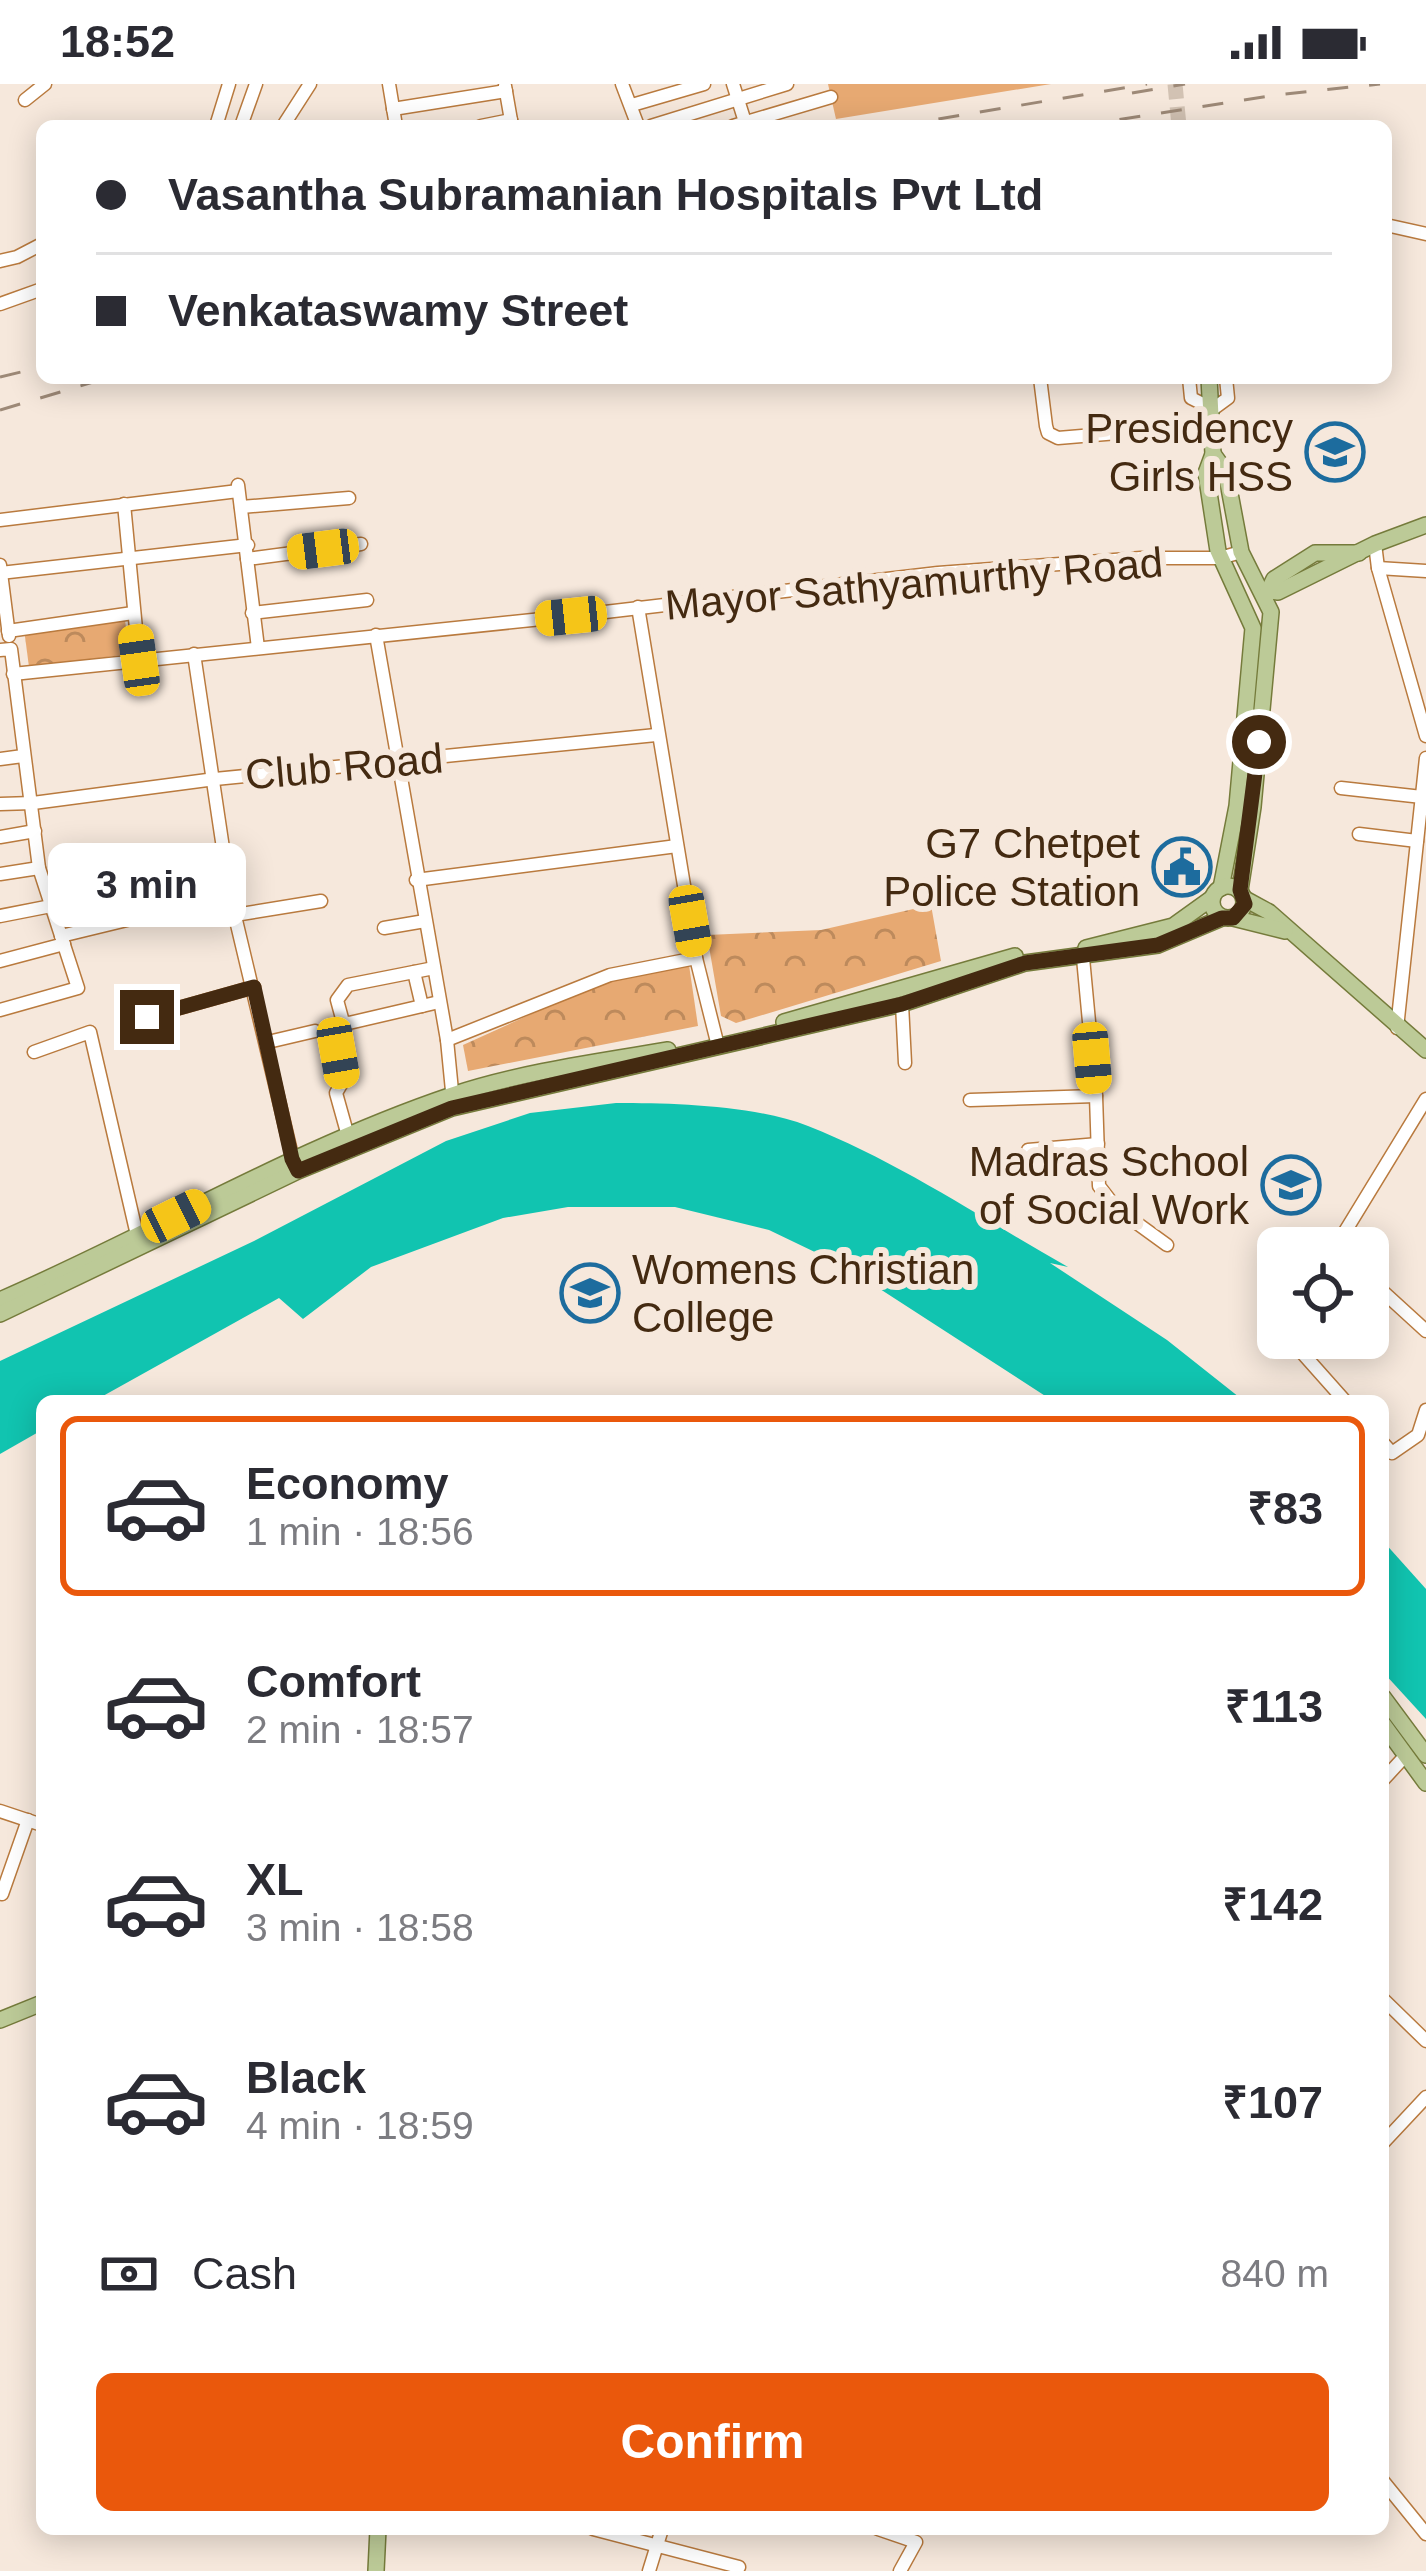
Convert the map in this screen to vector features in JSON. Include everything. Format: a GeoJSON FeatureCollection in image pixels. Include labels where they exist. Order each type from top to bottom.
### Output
{"type":"FeatureCollection","features":[{"type":"Feature","properties":{"kind":"main road"},"geometry":{"type":"LineString","coordinates":[[1210,384],[1213,454],[1206,473],[1220,558],[1253,628],[1237,806],[1213,908],[1227,918],[1288,932]]}},
{"type":"Feature","properties":{"kind":"main road"},"geometry":{"type":"LineString","coordinates":[[0,1300],[137,1234],[453,1101],[902,1004],[1025,963],[1158,945],[1244,909],[1271,626],[1268,594],[1241,552],[1226,472],[1213,454]]}},
{"type":"Feature","properties":{"kind":"main road"},"geometry":{"type":"LineString","coordinates":[[1247,613],[1268,594],[1274,579],[1315,553],[1369,549],[1426,525]]}},
{"type":"Feature","properties":{"kind":"main road"},"geometry":{"type":"LineString","coordinates":[[0,1314],[348,1136],[570,1066],[717,1042],[1019,955],[1141,937],[1172,926],[1231,886],[1269,912],[1426,1050]]}},
{"type":"Feature","properties":{"kind":"main road"},"geometry":{"type":"LineString","coordinates":[[1389,1705],[1426,1755]]}},
{"type":"Feature","properties":{"kind":"main road"},"geometry":{"type":"LineString","coordinates":[[1389,1732],[1426,1783]]}},
{"type":"Feature","properties":{"kind":"main road"},"geometry":{"type":"LineString","coordinates":[[0,2020],[36,2005]]}},
{"type":"Feature","properties":{"kind":"main road"},"geometry":{"type":"LineString","coordinates":[[376,2571],[378,2535]]}},
{"type":"Feature","properties":{"kind":"street"},"geometry":{"type":"LineString","coordinates":[[25,100],[45,84]]}},
{"type":"Feature","properties":{"kind":"street"},"geometry":{"type":"LineString","coordinates":[[217,120],[229,84]]}},
{"type":"Feature","properties":{"kind":"street"},"geometry":{"type":"LineString","coordinates":[[243,120],[256,84]]}},
{"type":"Feature","properties":{"kind":"street"},"geometry":{"type":"LineString","coordinates":[[288,120],[310,84]]}},
{"type":"Feature","properties":{"kind":"street"},"geometry":{"type":"LineString","coordinates":[[389,84],[395,120]]}},
{"type":"Feature","properties":{"kind":"street"},"geometry":{"type":"LineString","coordinates":[[622,84],[636,120]]}},
{"type":"Feature","properties":{"kind":"street"},"geometry":{"type":"LineString","coordinates":[[632,105],[704,84]]}},
{"type":"Feature","properties":{"kind":"street"},"geometry":{"type":"LineString","coordinates":[[734,84],[740,120]]}},
{"type":"Feature","properties":{"kind":"street"},"geometry":{"type":"LineString","coordinates":[[670,120],[787,84]]}},
{"type":"Feature","properties":{"kind":"street"},"geometry":{"type":"LineString","coordinates":[[394,109],[506,88],[511,120]]}},
{"type":"Feature","properties":{"kind":"street"},"geometry":{"type":"LineString","coordinates":[[757,120],[831,97]]}},
{"type":"Feature","properties":{"kind":"street"},"geometry":{"type":"LineString","coordinates":[[1392,226],[1426,233]]}},
{"type":"Feature","properties":{"kind":"street"},"geometry":{"type":"LineString","coordinates":[[0,260],[36,247]]}},
{"type":"Feature","properties":{"kind":"street"},"geometry":{"type":"LineString","coordinates":[[0,304],[36,291]]}},
{"type":"Feature","properties":{"kind":"street"},"geometry":{"type":"LineString","coordinates":[[1041,384],[1048,433],[1058,438],[1213,417],[1228,398],[1227,384]]}},
{"type":"Feature","properties":{"kind":"street"},"geometry":{"type":"LineString","coordinates":[[1190,384],[1191,398],[1213,417]]}},
{"type":"Feature","properties":{"kind":"street"},"geometry":{"type":"LineString","coordinates":[[0,520],[238,487],[258,648]]}},
{"type":"Feature","properties":{"kind":"street"},"geometry":{"type":"LineString","coordinates":[[241,507],[349,498]]}},
{"type":"Feature","properties":{"kind":"street"},"geometry":{"type":"LineString","coordinates":[[124,504],[139,660]]}},
{"type":"Feature","properties":{"kind":"street"},"geometry":{"type":"LineString","coordinates":[[0,1010],[79,988],[39,868],[32,803],[8,680],[0,570],[361,544]]}},
{"type":"Feature","properties":{"kind":"street"},"geometry":{"type":"LineString","coordinates":[[1369,549],[1426,736]]}},
{"type":"Feature","properties":{"kind":"street","name":"Mayor Sathyamurthy Road"},"geometry":{"type":"LineString","coordinates":[[8,680],[139,660],[938,573],[1141,558],[1220,558],[1241,552]]}},
{"type":"Feature","properties":{"kind":"street"},"geometry":{"type":"LineString","coordinates":[[1378,568],[1426,571]]}},
{"type":"Feature","properties":{"kind":"street"},"geometry":{"type":"LineString","coordinates":[[252,613],[367,600]]}},
{"type":"Feature","properties":{"kind":"street"},"geometry":{"type":"LineString","coordinates":[[638,607],[696,958],[717,1042]]}},
{"type":"Feature","properties":{"kind":"street"},"geometry":{"type":"LineString","coordinates":[[8,631],[133,613]]}},
{"type":"Feature","properties":{"kind":"street"},"geometry":{"type":"LineString","coordinates":[[376,635],[447,1040],[453,1101]]}},
{"type":"Feature","properties":{"kind":"street"},"geometry":{"type":"LineString","coordinates":[[194,654],[230,895],[295,1165]]}},
{"type":"Feature","properties":{"kind":"street"},"geometry":{"type":"LineString","coordinates":[[0,723],[17,721]]}},
{"type":"Feature","properties":{"kind":"street","name":"Club Road"},"geometry":{"type":"LineString","coordinates":[[0,804],[656,734]]}},
{"type":"Feature","properties":{"kind":"street"},"geometry":{"type":"LineString","coordinates":[[0,759],[23,756]]}},
{"type":"Feature","properties":{"kind":"street"},"geometry":{"type":"LineString","coordinates":[[1397,1028],[1426,758]]}},
{"type":"Feature","properties":{"kind":"street"},"geometry":{"type":"LineString","coordinates":[[1341,788],[1421,796]]}},
{"type":"Feature","properties":{"kind":"street"},"geometry":{"type":"LineString","coordinates":[[0,837],[35,831]]}},
{"type":"Feature","properties":{"kind":"street"},"geometry":{"type":"LineString","coordinates":[[1359,834],[1417,841]]}},
{"type":"Feature","properties":{"kind":"street"},"geometry":{"type":"LineString","coordinates":[[416,880],[676,846]]}},
{"type":"Feature","properties":{"kind":"street"},"geometry":{"type":"LineString","coordinates":[[0,874],[39,868]]}},
{"type":"Feature","properties":{"kind":"street"},"geometry":{"type":"LineString","coordinates":[[0,961],[230,895]]}},
{"type":"Feature","properties":{"kind":"street"},"geometry":{"type":"LineString","coordinates":[[236,915],[321,901]]}},
{"type":"Feature","properties":{"kind":"street"},"geometry":{"type":"LineString","coordinates":[[0,916],[51,906]]}},
{"type":"Feature","properties":{"kind":"street"},"geometry":{"type":"LineString","coordinates":[[384,928],[424,921]]}},
{"type":"Feature","properties":{"kind":"street"},"geometry":{"type":"LineString","coordinates":[[447,1040],[610,975],[696,958]]}},
{"type":"Feature","properties":{"kind":"street"},"geometry":{"type":"LineString","coordinates":[[1083,958],[1099,1186],[1116,1208],[1167,1245]]}},
{"type":"Feature","properties":{"kind":"street"},"geometry":{"type":"LineString","coordinates":[[434,968],[348,986],[337,1000],[343,1022],[440,1002]]}},
{"type":"Feature","properties":{"kind":"street"},"geometry":{"type":"LineString","coordinates":[[414,972],[422,1006]]}},
{"type":"Feature","properties":{"kind":"street"},"geometry":{"type":"LineString","coordinates":[[147,1017],[254,987]]}},
{"type":"Feature","properties":{"kind":"street"},"geometry":{"type":"LineString","coordinates":[[902,1004],[905,1063]]}},
{"type":"Feature","properties":{"kind":"street"},"geometry":{"type":"LineString","coordinates":[[268,1042],[315,1031]]}},
{"type":"Feature","properties":{"kind":"street"},"geometry":{"type":"LineString","coordinates":[[34,1052],[90,1032],[137,1234]]}},
{"type":"Feature","properties":{"kind":"street"},"geometry":{"type":"LineString","coordinates":[[338,1053],[343,1081],[336,1093],[348,1136]]}},
{"type":"Feature","properties":{"kind":"street"},"geometry":{"type":"LineString","coordinates":[[970,1100],[1096,1096]]}},
{"type":"Feature","properties":{"kind":"street"},"geometry":{"type":"LineString","coordinates":[[1348,1227],[1426,1099]]}},
{"type":"Feature","properties":{"kind":"street"},"geometry":{"type":"LineString","coordinates":[[1028,1150],[1098,1144]]}},
{"type":"Feature","properties":{"kind":"street"},"geometry":{"type":"LineString","coordinates":[[1389,1297],[1426,1331]]}},
{"type":"Feature","properties":{"kind":"street"},"geometry":{"type":"LineString","coordinates":[[1308,1359],[1341,1395]]}},
{"type":"Feature","properties":{"kind":"street"},"geometry":{"type":"LineString","coordinates":[[1389,1450],[1418,1435],[1426,1410]]}},
{"type":"Feature","properties":{"kind":"street"},"geometry":{"type":"LineString","coordinates":[[1389,1773],[1406,1755]]}},
{"type":"Feature","properties":{"kind":"street"},"geometry":{"type":"LineString","coordinates":[[0,1811],[35,1823],[2,1894]]}},
{"type":"Feature","properties":{"kind":"street"},"geometry":{"type":"LineString","coordinates":[[1389,2005],[1426,2041]]}},
{"type":"Feature","properties":{"kind":"street"},"geometry":{"type":"LineString","coordinates":[[1389,2137],[1426,2097]]}},
{"type":"Feature","properties":{"kind":"street"},"geometry":{"type":"LineString","coordinates":[[1389,2488],[1426,2534]]}},
{"type":"Feature","properties":{"kind":"street"},"geometry":{"type":"LineString","coordinates":[[616,2535],[739,2567]]}},
{"type":"Feature","properties":{"kind":"street"},"geometry":{"type":"LineString","coordinates":[[650,2571],[660,2535]]}},
{"type":"Feature","properties":{"kind":"street"},"geometry":{"type":"LineString","coordinates":[[896,2535],[916,2542],[900,2571]]}},
{"type":"Feature","properties":{"kind":"green space"},"geometry":{"type":"Polygon","coordinates":[[[828,84],[1051,84],[836,119],[828,84]]]}},
{"type":"Feature","properties":{"kind":"green space"},"geometry":{"type":"Polygon","coordinates":[[[124,614],[130,654],[29,667],[24,629],[124,614]]]}},
{"type":"Feature","properties":{"kind":"green space"},"geometry":{"type":"Polygon","coordinates":[[[931,905],[941,961],[736,1023],[721,1016],[707,935],[821,930],[931,905]]]}},
{"type":"Feature","properties":{"kind":"green space"},"geometry":{"type":"Polygon","coordinates":[[[689,965],[698,1026],[468,1071],[463,1045],[617,975],[689,965]]]}},
{"type":"Feature","properties":{"kind":"water"},"geometry":{"type":"Polygon","coordinates":[[[616,1103],[688,1105],[738,1109],[808,1126],[908,1174],[1068,1267],[1050,1263],[1167,1340],[1236,1395],[1044,1395],[846,1267],[769,1230],[675,1207],[568,1207],[503,1218],[371,1267],[303,1319],[279,1298],[105,1395],[36,1395],[36,1433],[0,1454],[0,1361],[254,1241],[446,1141],[530,1113],[616,1103]]]}},
{"type":"Feature","properties":{"kind":"water"},"geometry":{"type":"Polygon","coordinates":[[[1389,1548],[1426,1589],[1426,1719],[1389,1679],[1389,1548]]]}},
{"type":"Feature","properties":{"kind":"tunnel"},"geometry":{"type":"LineString","coordinates":[[1175,84],[1178,120]]}},
{"type":"Feature","properties":{"kind":"railway"},"geometry":{"type":"LineString","coordinates":[[933,120],[1147,84]]}},
{"type":"Feature","properties":{"kind":"railway"},"geometry":{"type":"LineString","coordinates":[[1132,93],[1185,84]]}},
{"type":"Feature","properties":{"kind":"railway"},"geometry":{"type":"LineString","coordinates":[[1116,120],[1380,84]]}},
{"type":"Feature","properties":{"kind":"railway"},"geometry":{"type":"LineString","coordinates":[[0,377],[36,368]]}},
{"type":"Feature","properties":{"kind":"railway"},"geometry":{"type":"LineString","coordinates":[[0,410],[87,384]]}},
{"type":"Feature","properties":{"kind":"place","name":"Presidency Girls HSS"},"geometry":{"type":"Point","coordinates":[1335,452]}},
{"type":"Feature","properties":{"kind":"place","name":"G7 Chetpet Police Station"},"geometry":{"type":"Point","coordinates":[1182,867]}},
{"type":"Feature","properties":{"kind":"place","name":"Madras School of Social Work"},"geometry":{"type":"Point","coordinates":[1291,1185]}},
{"type":"Feature","properties":{"kind":"place","name":"Womens Christian College"},"geometry":{"type":"Point","coordinates":[590,1293]}},
{"type":"Feature","properties":{"kind":"route"},"geometry":{"type":"LineString","coordinates":[[147,1017],[254,987],[298,1171],[452,1108],[902,1004],[1025,963],[1158,945],[1222,918],[1233,918],[1245,904],[1240,890],[1259,742]]}}]}
